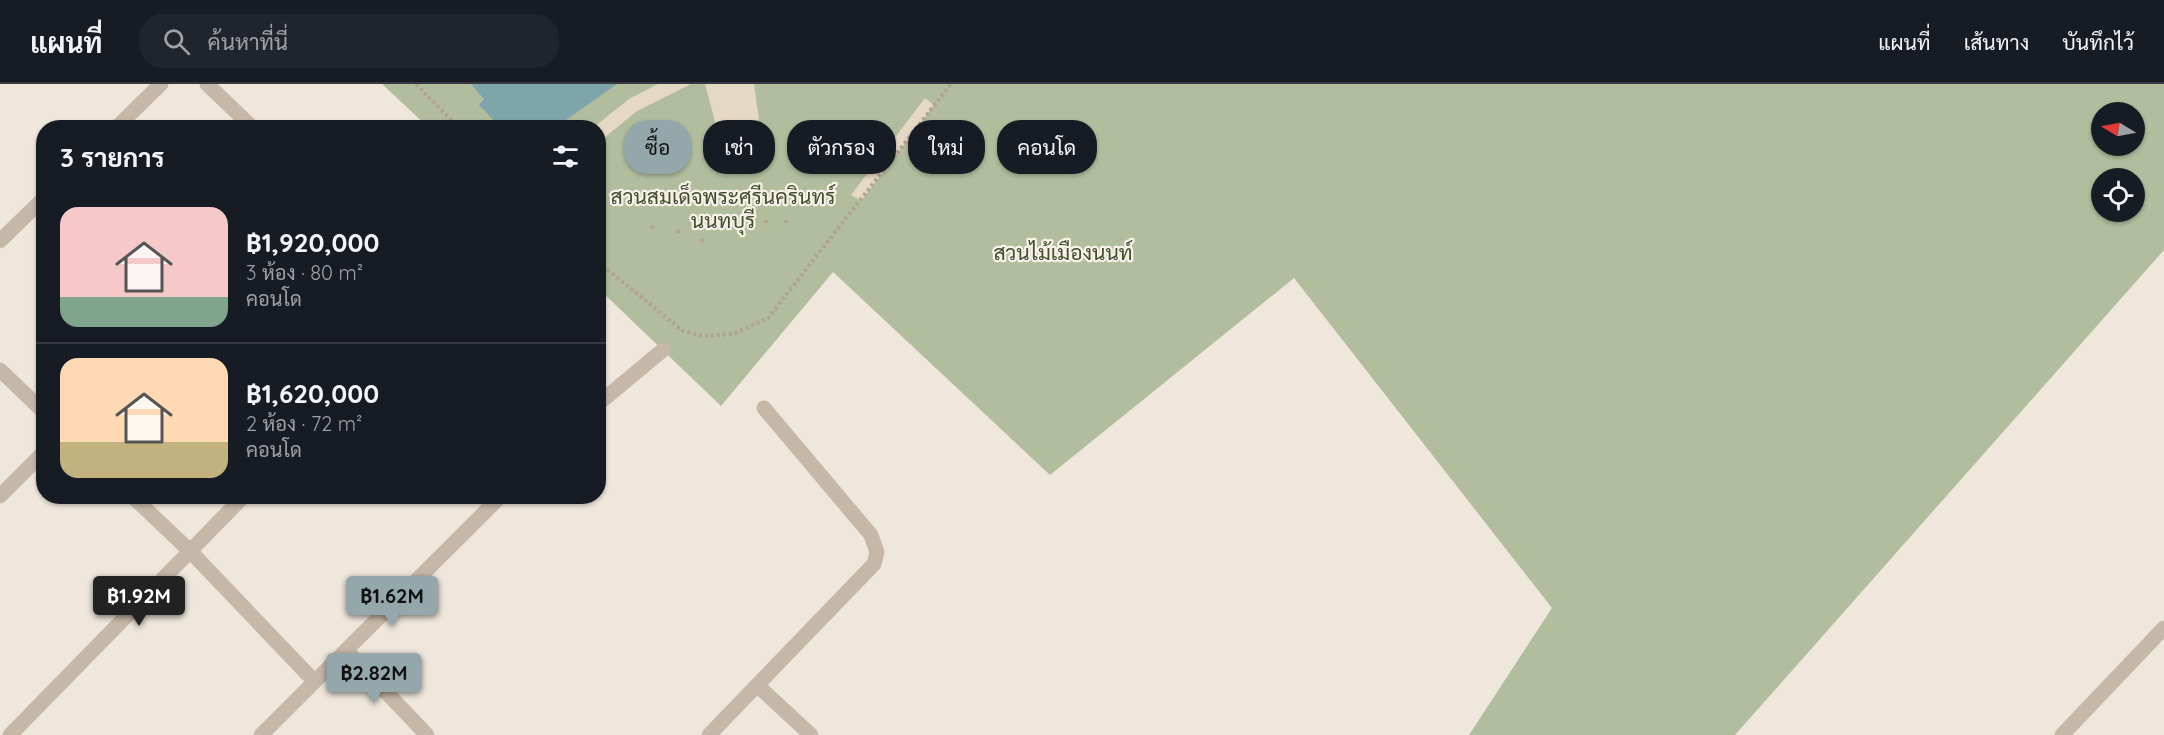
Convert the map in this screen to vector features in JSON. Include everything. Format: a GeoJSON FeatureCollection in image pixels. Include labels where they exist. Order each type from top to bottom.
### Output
{"type":"FeatureCollection","features":[{"type":"Feature","properties":{"kind":"street"},"geometry":{"type":"LineString","coordinates":[[124,120],[161,84]]}},
{"type":"Feature","properties":{"kind":"street"},"geometry":{"type":"LineString","coordinates":[[207,84],[245,120]]}},
{"type":"Feature","properties":{"kind":"street"},"geometry":{"type":"LineString","coordinates":[[0,240],[36,206]]}},
{"type":"Feature","properties":{"kind":"street"},"geometry":{"type":"LineString","coordinates":[[606,397],[663,350]]}},
{"type":"Feature","properties":{"kind":"street"},"geometry":{"type":"LineString","coordinates":[[0,370],[36,404]]}},
{"type":"Feature","properties":{"kind":"street"},"geometry":{"type":"LineString","coordinates":[[709,735],[874,564],[877,552],[871,535],[765,408]]}},
{"type":"Feature","properties":{"kind":"street"},"geometry":{"type":"LineString","coordinates":[[0,496],[36,460]]}},
{"type":"Feature","properties":{"kind":"street"},"geometry":{"type":"LineString","coordinates":[[140,504],[190,551],[314,681]]}},
{"type":"Feature","properties":{"kind":"street"},"geometry":{"type":"LineString","coordinates":[[10,735],[236,504]]}},
{"type":"Feature","properties":{"kind":"street"},"geometry":{"type":"LineString","coordinates":[[261,735],[493,504]]}},
{"type":"Feature","properties":{"kind":"street"},"geometry":{"type":"LineString","coordinates":[[2062,735],[2164,628]]}},
{"type":"Feature","properties":{"kind":"street"},"geometry":{"type":"LineString","coordinates":[[346,650],[427,735]]}},
{"type":"Feature","properties":{"kind":"street"},"geometry":{"type":"LineString","coordinates":[[758,686],[812,735]]}},
{"type":"Feature","properties":{"kind":"path"},"geometry":{"type":"LineString","coordinates":[[416,84],[451,120]]}},
{"type":"Feature","properties":{"kind":"path"},"geometry":{"type":"LineString","coordinates":[[606,268],[683,331],[703,336],[750,328],[768,318],[951,84]]}},
{"type":"Feature","properties":{"kind":"green space"},"geometry":{"type":"Polygon","coordinates":[[[382,84],[2164,84],[2164,250],[1735,735],[1469,735],[1552,608],[1294,278],[1050,475],[833,272],[721,406],[606,296],[606,120],[421,120],[382,84]]]}},
{"type":"Feature","properties":{"kind":"shaded area"},"geometry":{"type":"Polygon","coordinates":[[[658,84],[691,84],[637,111],[606,136],[606,120],[603,120],[629,99],[658,84]]]}},
{"type":"Feature","properties":{"kind":"shaded area"},"geometry":{"type":"Polygon","coordinates":[[[705,84],[754,84],[759,120],[715,120],[705,84]]]}},
{"type":"Feature","properties":{"kind":"shaded area"},"geometry":{"type":"Polygon","coordinates":[[[925,98],[934,105],[923,120],[908,120],[925,98]]]}},
{"type":"Feature","properties":{"kind":"shaded area"},"geometry":{"type":"Polygon","coordinates":[[[908,120],[908,139],[896,155],[896,136],[908,120]]]}},
{"type":"Feature","properties":{"kind":"shaded area"},"geometry":{"type":"Polygon","coordinates":[[[867,174],[882,174],[861,201],[851,195],[867,174]]]}},
{"type":"Feature","properties":{"kind":"water"},"geometry":{"type":"Polygon","coordinates":[[[471,84],[617,84],[566,120],[493,120],[479,105],[484,99],[471,84]]]}},
{"type":"Feature","properties":{"kind":"park label","name":"สวนสมเด็จพระศรีนครินทร์ นนทบุรี"},"geometry":{"type":"Point","coordinates":[723,209]}},
{"type":"Feature","properties":{"kind":"park label","name":"สวนไม้เมืองนนท์"},"geometry":{"type":"Point","coordinates":[1063,253]}}]}
